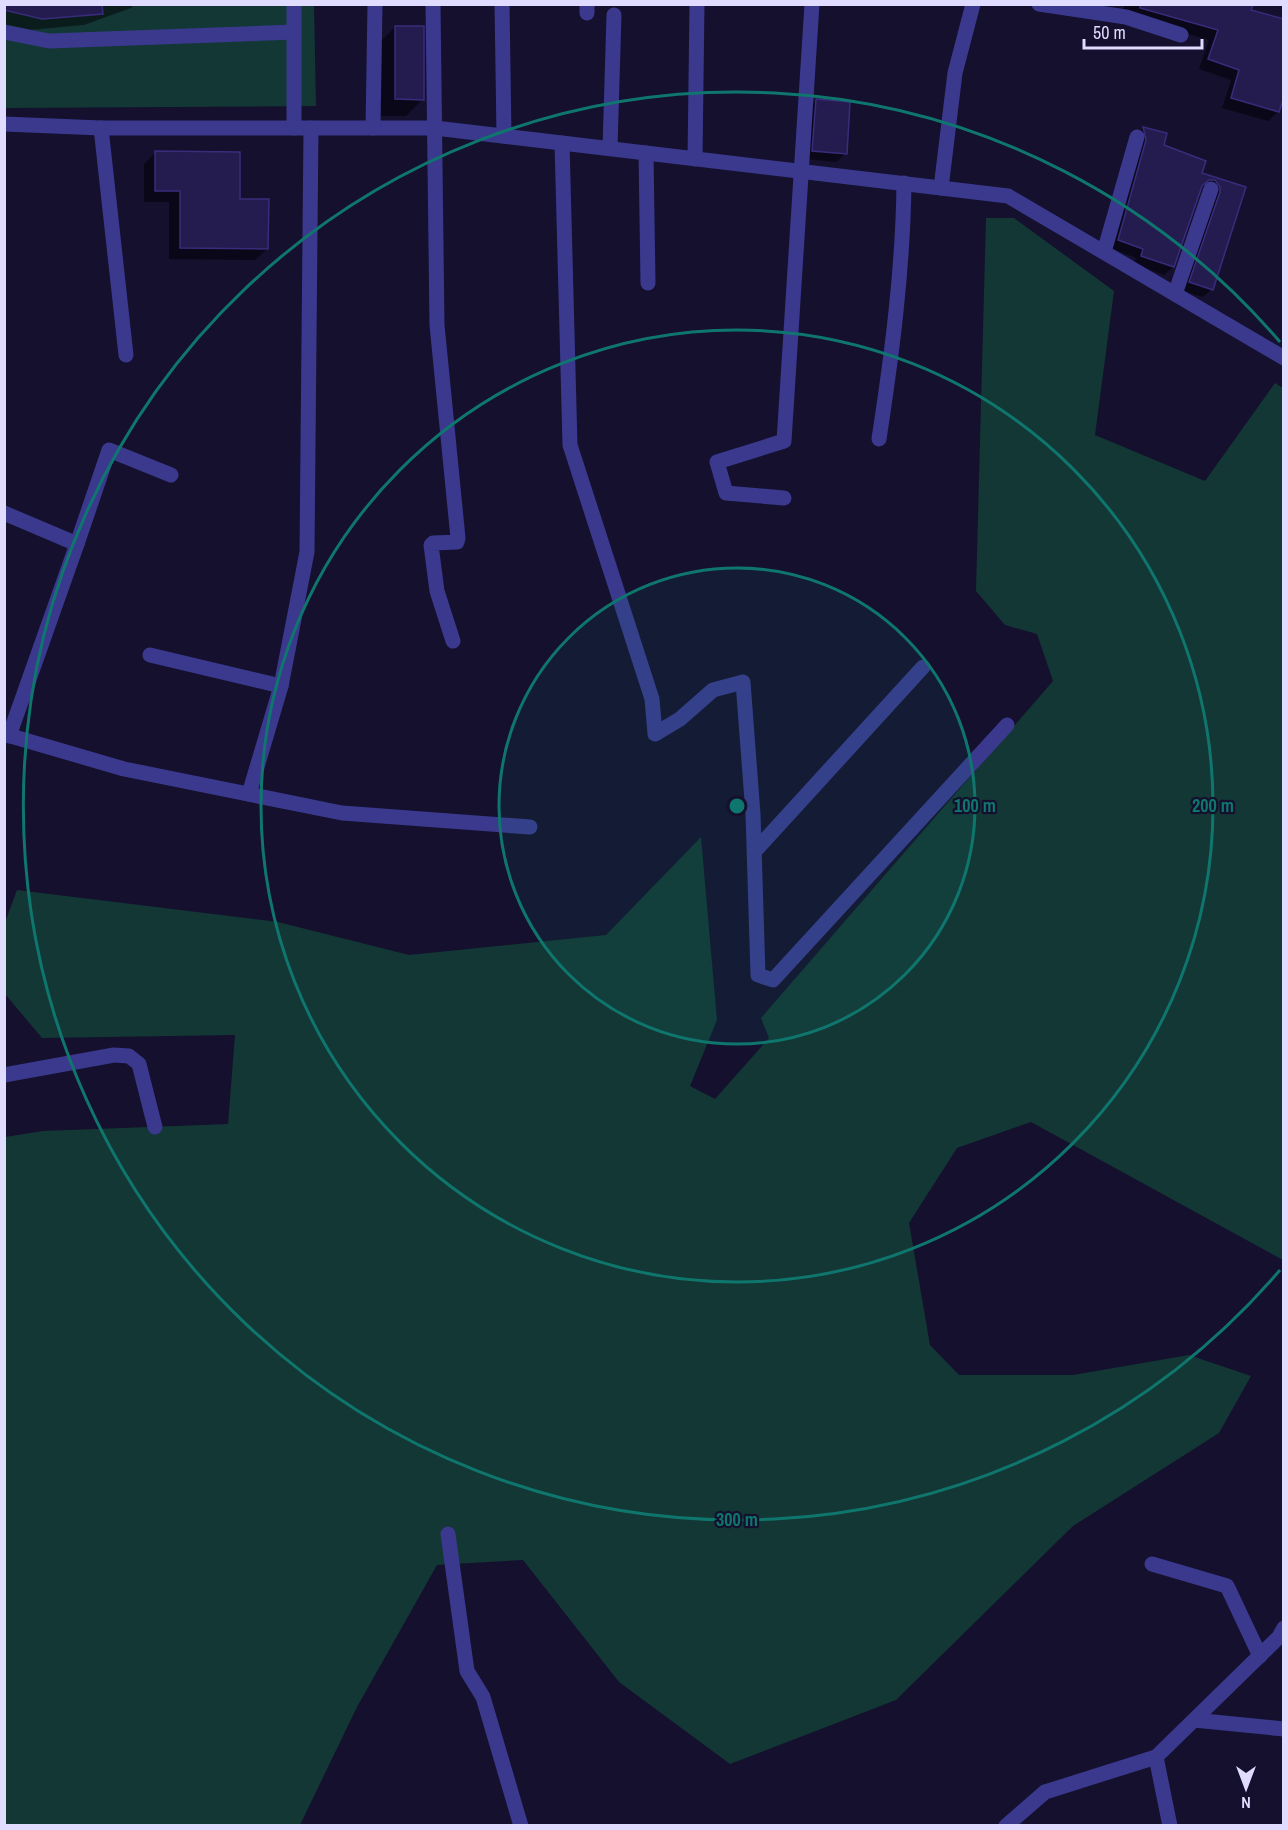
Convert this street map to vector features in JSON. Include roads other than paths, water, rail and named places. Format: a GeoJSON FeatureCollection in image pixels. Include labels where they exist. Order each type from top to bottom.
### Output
{"type":"FeatureCollection","features":[{"type":"Feature","properties":{"kind":"street"},"geometry":{"type":"LineString","coordinates":[[294,4],[294,128]]}},
{"type":"Feature","properties":{"kind":"street"},"geometry":{"type":"LineString","coordinates":[[373,128],[375,4]]}},
{"type":"Feature","properties":{"kind":"street"},"geometry":{"type":"LineString","coordinates":[[434,4],[437,324],[458,538],[457,542],[430,545],[437,591],[453,641]]}},
{"type":"Feature","properties":{"kind":"street"},"geometry":{"type":"LineString","coordinates":[[502,4],[504,136]]}},
{"type":"Feature","properties":{"kind":"street"},"geometry":{"type":"LineString","coordinates":[[695,159],[697,4]]}},
{"type":"Feature","properties":{"kind":"street"},"geometry":{"type":"LineString","coordinates":[[784,498],[726,493],[717,462],[784,441],[812,4]]}},
{"type":"Feature","properties":{"kind":"street"},"geometry":{"type":"LineString","coordinates":[[941,188],[954,73],[973,4]]}},
{"type":"Feature","properties":{"kind":"street"},"geometry":{"type":"LineString","coordinates":[[1039,4],[1127,11],[1181,35]]}},
{"type":"Feature","properties":{"kind":"street"},"geometry":{"type":"LineString","coordinates":[[610,148],[615,15]]}},
{"type":"Feature","properties":{"kind":"street"},"geometry":{"type":"LineString","coordinates":[[4,32],[49,41],[294,32]]}},
{"type":"Feature","properties":{"kind":"street"},"geometry":{"type":"LineString","coordinates":[[4,124],[101,128],[435,128],[1008,196],[1284,358]]}},
{"type":"Feature","properties":{"kind":"street"},"geometry":{"type":"LineString","coordinates":[[101,128],[126,355]]}},
{"type":"Feature","properties":{"kind":"street"},"geometry":{"type":"LineString","coordinates":[[249,794],[281,686],[307,552],[311,128]]}},
{"type":"Feature","properties":{"kind":"street"},"geometry":{"type":"LineString","coordinates":[[1104,252],[1137,137]]}},
{"type":"Feature","properties":{"kind":"street"},"geometry":{"type":"LineString","coordinates":[[562,143],[570,445],[651,699],[655,734],[680,719],[713,690],[744,682],[755,851],[758,975],[773,980],[1007,725]]}},
{"type":"Feature","properties":{"kind":"street"},"geometry":{"type":"LineString","coordinates":[[646,153],[648,283]]}},
{"type":"Feature","properties":{"kind":"street"},"geometry":{"type":"LineString","coordinates":[[879,439],[893,348],[904,183]]}},
{"type":"Feature","properties":{"kind":"street"},"geometry":{"type":"LineString","coordinates":[[1175,294],[1211,189]]}},
{"type":"Feature","properties":{"kind":"street"},"geometry":{"type":"LineString","coordinates":[[171,475],[109,450],[78,544],[7,735],[124,769],[342,813],[530,828]]}},
{"type":"Feature","properties":{"kind":"street"},"geometry":{"type":"LineString","coordinates":[[4,513],[78,544]]}},
{"type":"Feature","properties":{"kind":"street"},"geometry":{"type":"LineString","coordinates":[[150,655],[281,686]]}},
{"type":"Feature","properties":{"kind":"street"},"geometry":{"type":"LineString","coordinates":[[755,851],[922,667]]}},
{"type":"Feature","properties":{"kind":"street"},"geometry":{"type":"LineString","coordinates":[[4,1075],[114,1055],[129,1056],[139,1064],[155,1127]]}},
{"type":"Feature","properties":{"kind":"street"},"geometry":{"type":"LineString","coordinates":[[448,1534],[467,1671],[483,1697],[521,1826]]}},
{"type":"Feature","properties":{"kind":"street"},"geometry":{"type":"LineString","coordinates":[[1152,1564],[1227,1586],[1260,1656]]}},
{"type":"Feature","properties":{"kind":"street"},"geometry":{"type":"LineString","coordinates":[[1006,1826],[1046,1792],[1156,1756],[1280,1637],[1284,1628]]}},
{"type":"Feature","properties":{"kind":"street"},"geometry":{"type":"LineString","coordinates":[[1194,1720],[1284,1729]]}},
{"type":"Feature","properties":{"kind":"street"},"geometry":{"type":"LineString","coordinates":[[1156,1756],[1170,1826]]}}]}
